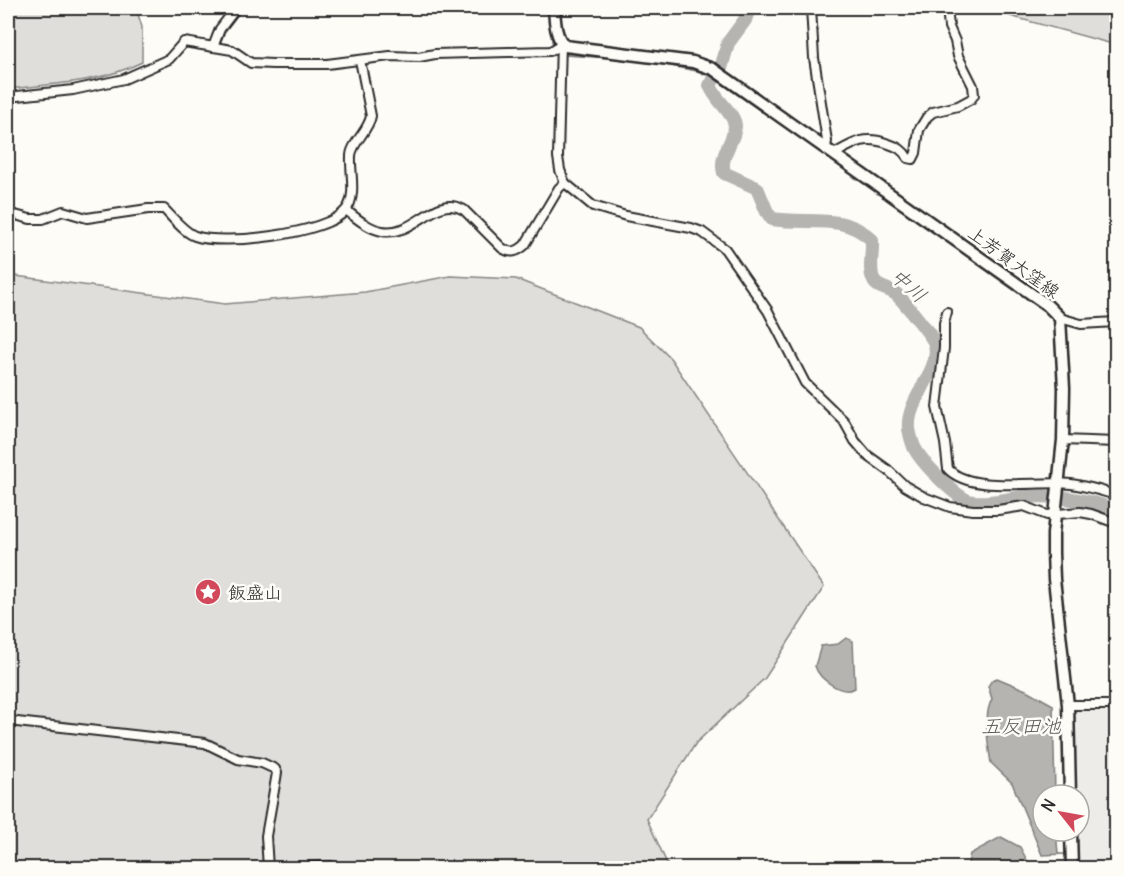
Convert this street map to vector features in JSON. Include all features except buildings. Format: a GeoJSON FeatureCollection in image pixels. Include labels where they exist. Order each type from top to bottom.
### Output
{"type":"FeatureCollection","features":[{"type":"Feature","properties":{"kind":"main road"},"geometry":{"type":"LineString","coordinates":[[554,8],[560,50]]}},
{"type":"Feature","properties":{"kind":"main road","name":"上芳賀大窪線"},"geometry":{"type":"LineString","coordinates":[[560,50],[573,48],[693,62],[718,72],[1047,305],[1060,318],[1064,388],[1063,440],[1055,512],[1054,579],[1068,705],[1070,783]]}},
{"type":"Feature","properties":{"kind":"main road"},"geometry":{"type":"LineString","coordinates":[[1071,843],[1072,868]]}},
{"type":"Feature","properties":{"kind":"street"},"geometry":{"type":"LineString","coordinates":[[214,45],[220,30],[236,8]]}},
{"type":"Feature","properties":{"kind":"street"},"geometry":{"type":"LineString","coordinates":[[811,8],[814,58],[830,151],[870,139],[898,148],[904,151],[908,158],[913,159],[919,130],[927,117],[933,112],[948,110],[971,99],[974,95],[973,86],[958,56],[949,27],[947,8]]}},
{"type":"Feature","properties":{"kind":"street"},"geometry":{"type":"LineString","coordinates":[[8,98],[73,90],[124,79],[163,63],[184,42],[214,45],[237,52],[252,63],[327,64],[360,62],[390,56],[419,57],[435,54],[550,51],[556,48],[560,50],[558,157],[565,183],[593,206],[626,216],[691,228],[702,232],[725,249],[768,311],[805,383],[843,421],[867,456],[888,470],[905,486],[924,497],[950,507],[981,510],[1024,506],[1047,515],[1055,512],[1080,512],[1116,523]]}},
{"type":"Feature","properties":{"kind":"street"},"geometry":{"type":"LineString","coordinates":[[8,213],[30,219],[43,219],[63,211],[87,218],[148,209],[164,209],[189,233],[197,237],[227,240],[306,230],[339,216],[346,210],[352,188],[350,154],[370,122],[371,116],[360,62]]}},
{"type":"Feature","properties":{"kind":"street"},"geometry":{"type":"LineString","coordinates":[[346,210],[372,228],[389,232],[411,226],[444,206],[458,206],[502,248],[513,252],[525,245],[559,188],[565,183]]}},
{"type":"Feature","properties":{"kind":"street"},"geometry":{"type":"LineString","coordinates":[[947,312],[944,323],[944,348],[937,407],[948,469],[959,477],[979,482],[1002,485],[1031,483],[1059,486],[1070,484],[1116,495]]}},
{"type":"Feature","properties":{"kind":"street"},"geometry":{"type":"LineString","coordinates":[[1060,318],[1081,324],[1116,322]]}},
{"type":"Feature","properties":{"kind":"street"},"geometry":{"type":"LineString","coordinates":[[1063,440],[1116,442]]}},
{"type":"Feature","properties":{"kind":"street"},"geometry":{"type":"LineString","coordinates":[[1068,705],[1116,705]]}},
{"type":"Feature","properties":{"kind":"street"},"geometry":{"type":"LineString","coordinates":[[8,721],[205,743],[238,759],[262,763],[275,769],[278,773],[266,836],[268,868]]}},
{"type":"Feature","properties":{"kind":"street"},"geometry":{"type":"LineString","coordinates":[[284,868],[331,866],[340,868]]}},
{"type":"Feature","properties":{"kind":"shaded area"},"geometry":{"type":"Polygon","coordinates":[[[8,8],[136,8],[142,27],[142,62],[93,78],[8,89],[8,8]]]}},
{"type":"Feature","properties":{"kind":"shaded area"},"geometry":{"type":"Polygon","coordinates":[[[998,8],[1116,8],[1116,45],[999,13],[998,8]]]}},
{"type":"Feature","properties":{"kind":"shaded area"},"geometry":{"type":"Polygon","coordinates":[[[8,275],[225,304],[365,292],[450,276],[516,279],[639,327],[671,359],[824,587],[765,678],[696,743],[647,819],[669,868],[8,868],[8,275]]]}},
{"type":"Feature","properties":{"kind":"shaded area"},"geometry":{"type":"Polygon","coordinates":[[[1076,709],[1116,709],[1116,868],[1075,868],[1075,843],[1091,843],[1091,783],[1074,783],[1073,712],[1076,709]]]}},
{"type":"Feature","properties":{"kind":"water"},"geometry":{"type":"Polygon","coordinates":[[[846,638],[853,641],[855,688],[850,690],[838,688],[826,681],[815,666],[821,646],[838,644],[846,638]]]}},
{"type":"Feature","properties":{"kind":"water","name":"五反田池"},"geometry":{"type":"Polygon","coordinates":[[[997,678],[1053,705],[1055,783],[1031,783],[1031,829],[1012,783],[991,763],[987,722],[992,699],[988,686],[992,680],[997,678]]]}},
{"type":"Feature","properties":{"kind":"water"},"geometry":{"type":"Polygon","coordinates":[[[1001,837],[1020,847],[1031,868],[967,868],[970,854],[1001,837]]]}},
{"type":"Feature","properties":{"kind":"water","name":"五反田池"},"geometry":{"type":"Polygon","coordinates":[[[1037,843],[1057,843],[1058,854],[1065,854],[1042,855],[1037,843]]]}},
{"type":"Feature","properties":{"kind":"waterway","name":"中川"},"geometry":{"type":"LineString","coordinates":[[749,8],[745,20],[728,43],[722,65],[710,85],[732,117],[735,127],[723,161],[724,173],[757,188],[772,219],[837,223],[861,231],[872,240],[871,267],[874,281],[900,298],[935,344],[936,354],[933,364],[910,418],[909,429],[918,453],[949,488],[966,500],[986,502],[1049,496],[1084,501],[1116,510]]}},
{"type":"Feature","properties":{"kind":"waterway"},"geometry":{"type":"LineString","coordinates":[[550,25],[553,46]]}},
{"type":"Feature","properties":{"kind":"waterway"},"geometry":{"type":"LineString","coordinates":[[232,47],[250,58]]}},
{"type":"Feature","properties":{"kind":"waterway"},"geometry":{"type":"LineString","coordinates":[[550,54],[616,58]]}},
{"type":"Feature","properties":{"kind":"waterway"},"geometry":{"type":"LineString","coordinates":[[415,61],[445,57]]}},
{"type":"Feature","properties":{"kind":"waterway"},"geometry":{"type":"LineString","coordinates":[[651,62],[698,71],[714,78]]}},
{"type":"Feature","properties":{"kind":"waterway"},"geometry":{"type":"LineString","coordinates":[[117,77],[150,63]]}},
{"type":"Feature","properties":{"kind":"waterway"},"geometry":{"type":"LineString","coordinates":[[252,66],[253,68],[272,68]]}},
{"type":"Feature","properties":{"kind":"waterway"},"geometry":{"type":"LineString","coordinates":[[278,68],[317,68]]}},
{"type":"Feature","properties":{"kind":"place","name":"飯盛山"},"geometry":{"type":"Point","coordinates":[208,592]}}]}
